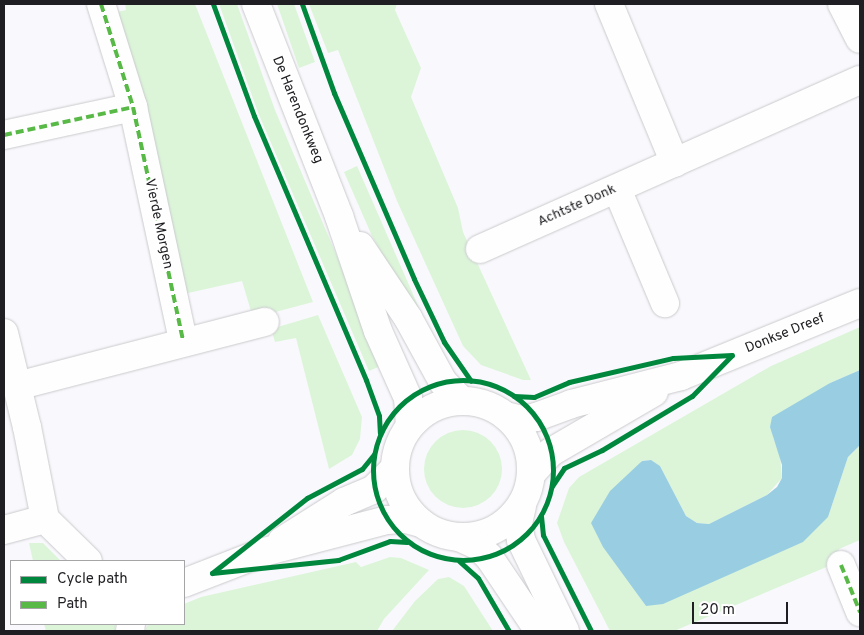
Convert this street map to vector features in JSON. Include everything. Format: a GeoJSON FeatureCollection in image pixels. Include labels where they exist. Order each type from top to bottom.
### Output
{"type":"FeatureCollection","features":[{"type":"Feature","properties":{"kind":"street","name":"Vierde Morgen"},"geometry":{"type":"LineString","coordinates":[[101,4],[133,107],[183,341]]}},
{"type":"Feature","properties":{"kind":"street","name":"De Harendonkweg"},"geometry":{"type":"LineString","coordinates":[[256,4],[339,216],[378,331],[408,398],[410,425]]}},
{"type":"Feature","properties":{"kind":"street"},"geometry":{"type":"LineString","coordinates":[[610,4],[675,163]]}},
{"type":"Feature","properties":{"kind":"street"},"geometry":{"type":"LineString","coordinates":[[842,4],[860,40]]}},
{"type":"Feature","properties":{"kind":"street","name":"Achtste Donk"},"geometry":{"type":"LineString","coordinates":[[480,249],[860,80]]}},
{"type":"Feature","properties":{"kind":"street"},"geometry":{"type":"LineString","coordinates":[[4,135],[133,107]]}},
{"type":"Feature","properties":{"kind":"street"},"geometry":{"type":"LineString","coordinates":[[617,189],[665,303]]}},
{"type":"Feature","properties":{"kind":"street","name":"De Harendonkweg"},"geometry":{"type":"LineString","coordinates":[[339,216],[408,318],[443,382],[462,401]]}},
{"type":"Feature","properties":{"kind":"street","name":"Donkse Dreef"},"geometry":{"type":"LineString","coordinates":[[506,416],[522,420],[536,417],[571,404],[681,376],[860,303]]}},
{"type":"Feature","properties":{"kind":"street"},"geometry":{"type":"LineString","coordinates":[[17,386],[183,341],[265,322]]}},
{"type":"Feature","properties":{"kind":"street"},"geometry":{"type":"LineString","coordinates":[[4,333],[45,519],[87,560]]}},
{"type":"Feature","properties":{"kind":"street","name":"Donkse Dreef"},"geometry":{"type":"LineString","coordinates":[[532,473],[551,452],[681,376]]}},
{"type":"Feature","properties":{"kind":"street"},"geometry":{"type":"LineString","coordinates":[[421,523],[401,499],[394,469],[402,438],[410,425],[434,407],[462,401],[478,402],[506,416],[526,442],[532,473],[518,523],[521,540],[565,631]]}},
{"type":"Feature","properties":{"kind":"street"},"geometry":{"type":"LineString","coordinates":[[264,552],[344,502],[374,489],[394,469]]}},
{"type":"Feature","properties":{"kind":"street"},"geometry":{"type":"LineString","coordinates":[[461,538],[484,534],[506,523],[522,506]]}},
{"type":"Feature","properties":{"kind":"street"},"geometry":{"type":"LineString","coordinates":[[4,530],[45,519]]}},
{"type":"Feature","properties":{"kind":"street"},"geometry":{"type":"LineString","coordinates":[[185,583],[264,552],[387,520],[406,519],[421,523],[440,534],[461,538],[477,545],[489,557],[539,631]]}},
{"type":"Feature","properties":{"kind":"street"},"geometry":{"type":"LineString","coordinates":[[841,565],[860,612]]}},
{"type":"Feature","properties":{"kind":"green space"},"geometry":{"type":"Polygon","coordinates":[[[125,4],[195,4],[313,302],[253,318],[242,281],[179,295],[100,16],[126,10],[125,4]]]}},
{"type":"Feature","properties":{"kind":"green space"},"geometry":{"type":"Polygon","coordinates":[[[219,4],[237,4],[275,110],[383,365],[369,371],[259,115],[219,4]]]}},
{"type":"Feature","properties":{"kind":"green space"},"geometry":{"type":"Polygon","coordinates":[[[277,4],[294,4],[315,62],[299,68],[277,4]]]}},
{"type":"Feature","properties":{"kind":"green space"},"geometry":{"type":"Polygon","coordinates":[[[309,4],[397,4],[395,10],[421,68],[411,97],[458,208],[463,232],[531,380],[523,380],[481,365],[463,346],[397,201],[338,50],[328,53],[309,4]]]}},
{"type":"Feature","properties":{"kind":"green space"},"geometry":{"type":"Polygon","coordinates":[[[357,166],[423,317],[419,318],[372,236],[344,172],[357,166]]]}},
{"type":"Feature","properties":{"kind":"green space"},"geometry":{"type":"Polygon","coordinates":[[[318,315],[362,417],[360,439],[352,455],[329,469],[296,338],[275,342],[271,329],[318,315]]]}},
{"type":"Feature","properties":{"kind":"green space"},"geometry":{"type":"Polygon","coordinates":[[[860,327],[860,370],[830,383],[773,437],[780,455],[782,478],[767,495],[709,524],[697,523],[686,516],[660,466],[650,460],[641,461],[623,572],[646,606],[828,517],[848,457],[860,445],[860,540],[839,549],[829,566],[674,631],[610,631],[564,542],[557,523],[569,488],[579,477],[771,366],[860,327]]]}},
{"type":"Feature","properties":{"kind":"green space"},"geometry":{"type":"Polygon","coordinates":[[[455,430],[471,430],[485,436],[496,447],[502,461],[502,477],[496,491],[485,502],[471,508],[455,508],[441,502],[430,491],[424,477],[424,461],[430,447],[441,436],[455,430]]]}},
{"type":"Feature","properties":{"kind":"green space"},"geometry":{"type":"Polygon","coordinates":[[[29,543],[43,543],[60,560],[33,560],[29,543]]]}},
{"type":"Feature","properties":{"kind":"green space"},"geometry":{"type":"Polygon","coordinates":[[[390,557],[401,558],[429,570],[384,619],[377,631],[145,631],[148,625],[185,625],[185,604],[201,597],[356,562],[361,567],[390,557]]]}},
{"type":"Feature","properties":{"kind":"green space"},"geometry":{"type":"Polygon","coordinates":[[[449,577],[464,586],[493,631],[392,631],[415,601],[438,579],[449,577]]]}},
{"type":"Feature","properties":{"kind":"green space"},"geometry":{"type":"Polygon","coordinates":[[[44,625],[115,625],[115,631],[46,631],[44,625]]]}},
{"type":"Feature","properties":{"kind":"water"},"geometry":{"type":"Polygon","coordinates":[[[860,370],[860,445],[848,457],[828,517],[803,542],[663,604],[646,606],[603,547],[591,523],[610,491],[642,461],[651,460],[660,466],[686,516],[697,523],[709,524],[767,495],[777,487],[782,478],[782,465],[770,427],[772,417],[830,383],[860,370]]]}},
{"type":"Feature","properties":{"kind":"marked path"},"geometry":{"type":"LineString","coordinates":[[101,4],[133,107],[183,341]]}},
{"type":"Feature","properties":{"kind":"marked path"},"geometry":{"type":"LineString","coordinates":[[4,135],[133,107]]}},
{"type":"Feature","properties":{"kind":"marked path"},"geometry":{"type":"LineString","coordinates":[[841,565],[860,612]]}},
{"type":"Feature","properties":{"kind":"cycle path"},"geometry":{"type":"LineString","coordinates":[[213,4],[254,116],[366,380],[379,416],[380,433]]}},
{"type":"Feature","properties":{"kind":"cycle path"},"geometry":{"type":"LineString","coordinates":[[302,4],[334,93],[414,279],[444,342],[471,381]]}},
{"type":"Feature","properties":{"kind":"cycle path"},"geometry":{"type":"LineString","coordinates":[[514,396],[534,397],[569,382],[673,358],[732,355]]}},
{"type":"Feature","properties":{"kind":"cycle path"},"geometry":{"type":"LineString","coordinates":[[552,486],[564,468],[602,450],[692,396],[732,355]]}},
{"type":"Feature","properties":{"kind":"cycle path"},"geometry":{"type":"LineString","coordinates":[[454,380],[472,380],[497,387],[513,395],[527,406],[538,420],[546,436],[553,461],[553,470],[553,479],[546,504],[538,520],[527,534],[513,545],[489,556],[472,560],[454,560],[437,556],[413,545],[393,527],[377,496],[373,479],[373,461],[377,444],[388,420],[406,400],[437,384],[454,380]]}},
{"type":"Feature","properties":{"kind":"cycle path"},"geometry":{"type":"LineString","coordinates":[[212,573],[307,498],[362,469],[374,454]]}},
{"type":"Feature","properties":{"kind":"cycle path"},"geometry":{"type":"LineString","coordinates":[[541,516],[543,535],[591,631]]}},
{"type":"Feature","properties":{"kind":"cycle path"},"geometry":{"type":"LineString","coordinates":[[212,573],[338,560],[390,541],[407,542]]}},
{"type":"Feature","properties":{"kind":"cycle path"},"geometry":{"type":"LineString","coordinates":[[459,561],[478,578],[509,631]]}}]}
